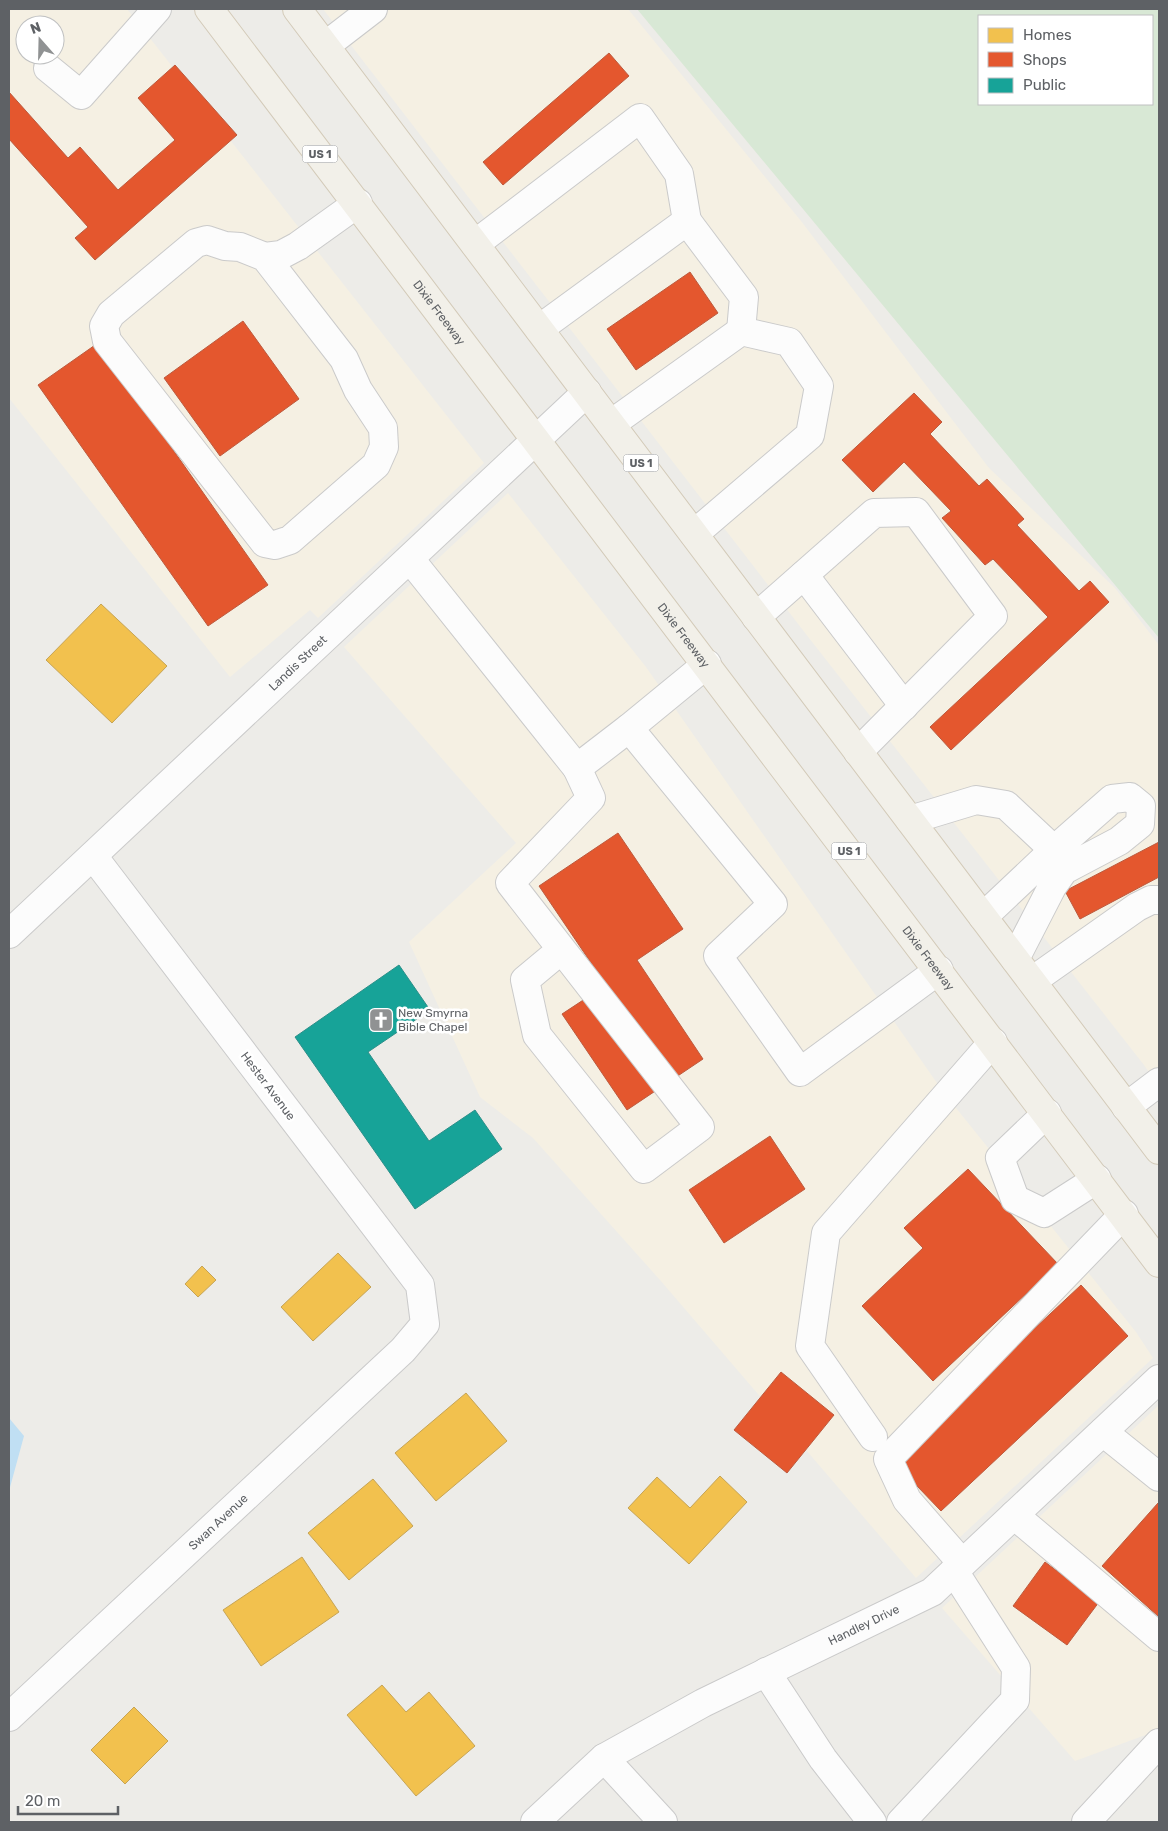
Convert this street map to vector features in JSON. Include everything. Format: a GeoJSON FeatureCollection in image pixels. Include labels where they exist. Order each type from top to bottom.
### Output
{"type":"FeatureCollection","features":[{"type":"Feature","properties":{"kind":"main road","name":"Dixie Freeway"},"geometry":{"type":"LineString","coordinates":[[209,9],[538,439],[1124,1214],[1159,1263]]}},
{"type":"Feature","properties":{"kind":"main road","name":"US 1"},"geometry":{"type":"LineString","coordinates":[[296,9],[1159,1150]]}},
{"type":"Feature","properties":{"kind":"street"},"geometry":{"type":"LineString","coordinates":[[48,68],[80,95],[157,9]]}},
{"type":"Feature","properties":{"kind":"street"},"geometry":{"type":"LineString","coordinates":[[325,46],[373,9]]}},
{"type":"Feature","properties":{"kind":"street"},"geometry":{"type":"LineString","coordinates":[[475,244],[640,118],[679,174],[687,221],[744,297],[741,331]]}},
{"type":"Feature","properties":{"kind":"street"},"geometry":{"type":"LineString","coordinates":[[265,257],[344,359],[358,390],[383,428],[384,447],[376,465],[290,540],[275,545],[265,543],[107,341],[104,326],[111,314],[196,243],[207,240],[225,246],[240,248],[265,257],[281,255],[298,246],[358,203]]}},
{"type":"Feature","properties":{"kind":"street"},"geometry":{"type":"LineString","coordinates":[[539,329],[687,221]]}},
{"type":"Feature","properties":{"kind":"street"},"geometry":{"type":"LineString","coordinates":[[611,424],[741,331],[789,342],[818,386],[810,435],[694,534]]}},
{"type":"Feature","properties":{"kind":"street","name":"Landis Street"},"geometry":{"type":"LineString","coordinates":[[9,934],[587,392]]}},
{"type":"Feature","properties":{"kind":"street"},"geometry":{"type":"LineString","coordinates":[[756,617],[874,513],[916,512],[993,616],[858,752]]}},
{"type":"Feature","properties":{"kind":"street"},"geometry":{"type":"LineString","coordinates":[[410,559],[577,768],[591,798],[510,883],[700,1127],[644,1169],[538,1036],[525,980],[561,950]]}},
{"type":"Feature","properties":{"kind":"street"},"geometry":{"type":"LineString","coordinates":[[804,575],[904,706]]}},
{"type":"Feature","properties":{"kind":"street"},"geometry":{"type":"LineString","coordinates":[[577,768],[707,664]]}},
{"type":"Feature","properties":{"kind":"street"},"geometry":{"type":"LineString","coordinates":[[629,728],[772,904],[718,956],[800,1072],[939,970]]}},
{"type":"Feature","properties":{"kind":"street"},"geometry":{"type":"LineString","coordinates":[[983,917],[1054,850],[1112,799],[1130,797],[1141,806],[1140,824],[1118,840],[1064,870],[1052,887],[1015,959]]}},
{"type":"Feature","properties":{"kind":"street"},"geometry":{"type":"LineString","coordinates":[[910,820],[976,800],[1006,805],[1054,850]]}},
{"type":"Feature","properties":{"kind":"street","name":"Hester Avenue"},"geometry":{"type":"LineString","coordinates":[[93,856],[420,1286],[424,1324]]}},
{"type":"Feature","properties":{"kind":"street"},"geometry":{"type":"LineString","coordinates":[[1032,981],[1137,907],[1151,900],[1159,900]]}},
{"type":"Feature","properties":{"kind":"street"},"geometry":{"type":"LineString","coordinates":[[872,1437],[810,1346],[826,1233],[993,1042]]}},
{"type":"Feature","properties":{"kind":"street"},"geometry":{"type":"LineString","coordinates":[[1126,1107],[1159,1082]]}},
{"type":"Feature","properties":{"kind":"street"},"geometry":{"type":"LineString","coordinates":[[1047,1113],[1000,1158],[1015,1198],[1044,1214],[1097,1179]]}},
{"type":"Feature","properties":{"kind":"street"},"geometry":{"type":"LineString","coordinates":[[901,1822],[1015,1700],[1016,1668],[958,1567],[907,1500],[888,1459],[1124,1214]]}},
{"type":"Feature","properties":{"kind":"street","name":"Swan Avenue"},"geometry":{"type":"LineString","coordinates":[[9,1717],[403,1350],[424,1324]]}},
{"type":"Feature","properties":{"kind":"street","name":"Handley Drive"},"geometry":{"type":"LineString","coordinates":[[535,1822],[604,1758],[703,1702],[932,1592],[1159,1379]]}},
{"type":"Feature","properties":{"kind":"street"},"geometry":{"type":"LineString","coordinates":[[1103,1432],[1159,1477]]}},
{"type":"Feature","properties":{"kind":"street"},"geometry":{"type":"LineString","coordinates":[[1014,1515],[1159,1637]]}},
{"type":"Feature","properties":{"kind":"street"},"geometry":{"type":"LineString","coordinates":[[766,1672],[823,1759],[872,1822]]}},
{"type":"Feature","properties":{"kind":"street"},"geometry":{"type":"LineString","coordinates":[[1086,1822],[1159,1743]]}},
{"type":"Feature","properties":{"kind":"street"},"geometry":{"type":"LineString","coordinates":[[604,1758],[663,1822]]}},
{"type":"Feature","properties":{"kind":"shaded area"},"geometry":{"type":"Polygon","coordinates":[[[9,9],[127,9],[484,463],[318,618],[310,610],[230,677],[9,398],[9,9]]]}},
{"type":"Feature","properties":{"kind":"shaded area"},"geometry":{"type":"Polygon","coordinates":[[[323,9],[628,9],[801,221],[989,468],[1115,588],[1159,645],[1159,1087],[1144,1065],[809,638],[323,9]]]}},
{"type":"Feature","properties":{"kind":"shaded area"},"geometry":{"type":"Polygon","coordinates":[[[508,493],[646,667],[944,1093],[1136,1332],[1153,1358],[916,1578],[660,1280],[533,1138],[480,1097],[409,942],[516,843],[344,647],[508,493]]]}},
{"type":"Feature","properties":{"kind":"shaded area"},"geometry":{"type":"Polygon","coordinates":[[[1159,1405],[1159,1730],[1075,1761],[942,1608],[1159,1405]]]}},
{"type":"Feature","properties":{"kind":"green space"},"geometry":{"type":"Polygon","coordinates":[[[637,9],[1159,9],[1159,638],[637,9]]]}},
{"type":"Feature","properties":{"kind":"water"},"geometry":{"type":"Polygon","coordinates":[[[9,1418],[24,1436],[9,1491],[9,1418]]]}},
{"type":"Feature","properties":{"kind":"building: Homes"},"geometry":{"type":"Polygon","coordinates":[[[101,604],[167,666],[112,723],[46,660],[101,604]]]}},
{"type":"Feature","properties":{"kind":"building: Homes"},"geometry":{"type":"Polygon","coordinates":[[[338,1253],[371,1287],[313,1341],[281,1307],[338,1253]]]}},
{"type":"Feature","properties":{"kind":"building: Homes"},"geometry":{"type":"Polygon","coordinates":[[[202,1266],[216,1280],[198,1297],[185,1284],[202,1266]]]}},
{"type":"Feature","properties":{"kind":"building: Homes"},"geometry":{"type":"Polygon","coordinates":[[[466,1393],[507,1441],[436,1501],[395,1453],[466,1393]]]}},
{"type":"Feature","properties":{"kind":"building: Homes"},"geometry":{"type":"Polygon","coordinates":[[[720,1476],[747,1502],[689,1564],[628,1508],[657,1477],[690,1508],[720,1476]]]}},
{"type":"Feature","properties":{"kind":"building: Homes"},"geometry":{"type":"Polygon","coordinates":[[[373,1479],[413,1526],[349,1580],[308,1533],[373,1479]]]}},
{"type":"Feature","properties":{"kind":"building: Homes"},"geometry":{"type":"Polygon","coordinates":[[[302,1557],[339,1612],[261,1666],[223,1610],[302,1557]]]}},
{"type":"Feature","properties":{"kind":"building: Homes"},"geometry":{"type":"Polygon","coordinates":[[[382,1685],[406,1712],[429,1692],[475,1746],[416,1796],[347,1715],[382,1685]]]}},
{"type":"Feature","properties":{"kind":"building: Homes"},"geometry":{"type":"Polygon","coordinates":[[[134,1707],[168,1741],[125,1784],[91,1750],[134,1707]]]}},
{"type":"Feature","properties":{"kind":"building: Shops"},"geometry":{"type":"Polygon","coordinates":[[[609,53],[629,76],[503,185],[483,162],[609,53]]]}},
{"type":"Feature","properties":{"kind":"building: Shops"},"geometry":{"type":"Polygon","coordinates":[[[175,65],[237,135],[95,260],[75,238],[88,227],[9,139],[9,92],[68,158],[80,147],[118,190],[175,140],[138,98],[175,65]]]}},
{"type":"Feature","properties":{"kind":"building: Shops"},"geometry":{"type":"Polygon","coordinates":[[[690,272],[718,313],[636,370],[607,329],[690,272]]]}},
{"type":"Feature","properties":{"kind":"building: Shops"},"geometry":{"type":"Polygon","coordinates":[[[243,321],[299,399],[220,456],[164,378],[243,321]]]}},
{"type":"Feature","properties":{"kind":"building: Shops"},"geometry":{"type":"Polygon","coordinates":[[[98,343],[268,585],[208,626],[38,385],[98,343]]]}},
{"type":"Feature","properties":{"kind":"building: Shops"},"geometry":{"type":"Polygon","coordinates":[[[914,393],[942,422],[930,434],[979,486],[987,479],[1024,519],[1017,525],[1079,591],[1090,581],[1109,602],[951,750],[930,727],[1048,617],[993,559],[985,565],[942,518],[951,511],[904,462],[873,492],[842,460],[914,393]]]}},
{"type":"Feature","properties":{"kind":"building: Shops"},"geometry":{"type":"Polygon","coordinates":[[[618,833],[683,929],[637,960],[703,1059],[627,1110],[562,1014],[606,985],[539,886],[618,833]]]}},
{"type":"Feature","properties":{"kind":"building: Shops"},"geometry":{"type":"Polygon","coordinates":[[[1159,842],[1159,877],[1080,919],[1065,891],[1159,842]]]}},
{"type":"Feature","properties":{"kind":"building: Shops"},"geometry":{"type":"Polygon","coordinates":[[[770,1136],[805,1189],[724,1243],[689,1190],[770,1136]]]}},
{"type":"Feature","properties":{"kind":"building: Shops"},"geometry":{"type":"Polygon","coordinates":[[[968,1169],[1058,1264],[933,1381],[862,1306],[923,1248],[904,1228],[968,1169]]]}},
{"type":"Feature","properties":{"kind":"building: Shops"},"geometry":{"type":"Polygon","coordinates":[[[1081,1285],[1128,1336],[941,1511],[893,1461],[1081,1285]]]}},
{"type":"Feature","properties":{"kind":"building: Shops"},"geometry":{"type":"Polygon","coordinates":[[[781,1372],[834,1415],[787,1473],[734,1430],[781,1372]]]}},
{"type":"Feature","properties":{"kind":"building: Shops"},"geometry":{"type":"Polygon","coordinates":[[[1159,1504],[1159,1617],[1102,1566],[1159,1504]]]}},
{"type":"Feature","properties":{"kind":"building: Shops"},"geometry":{"type":"Polygon","coordinates":[[[1045,1562],[1099,1602],[1067,1645],[1013,1606],[1045,1562]]]}},
{"type":"Feature","properties":{"kind":"building: Public"},"geometry":{"type":"Polygon","coordinates":[[[399,965],[430,1010],[368,1052],[429,1141],[475,1110],[502,1149],[415,1209],[295,1037],[399,965]]]}},
{"type":"Feature","properties":{"kind":"place","name":"New Smyrna Bible Chapel"},"geometry":{"type":"Point","coordinates":[381,1020]}}]}
